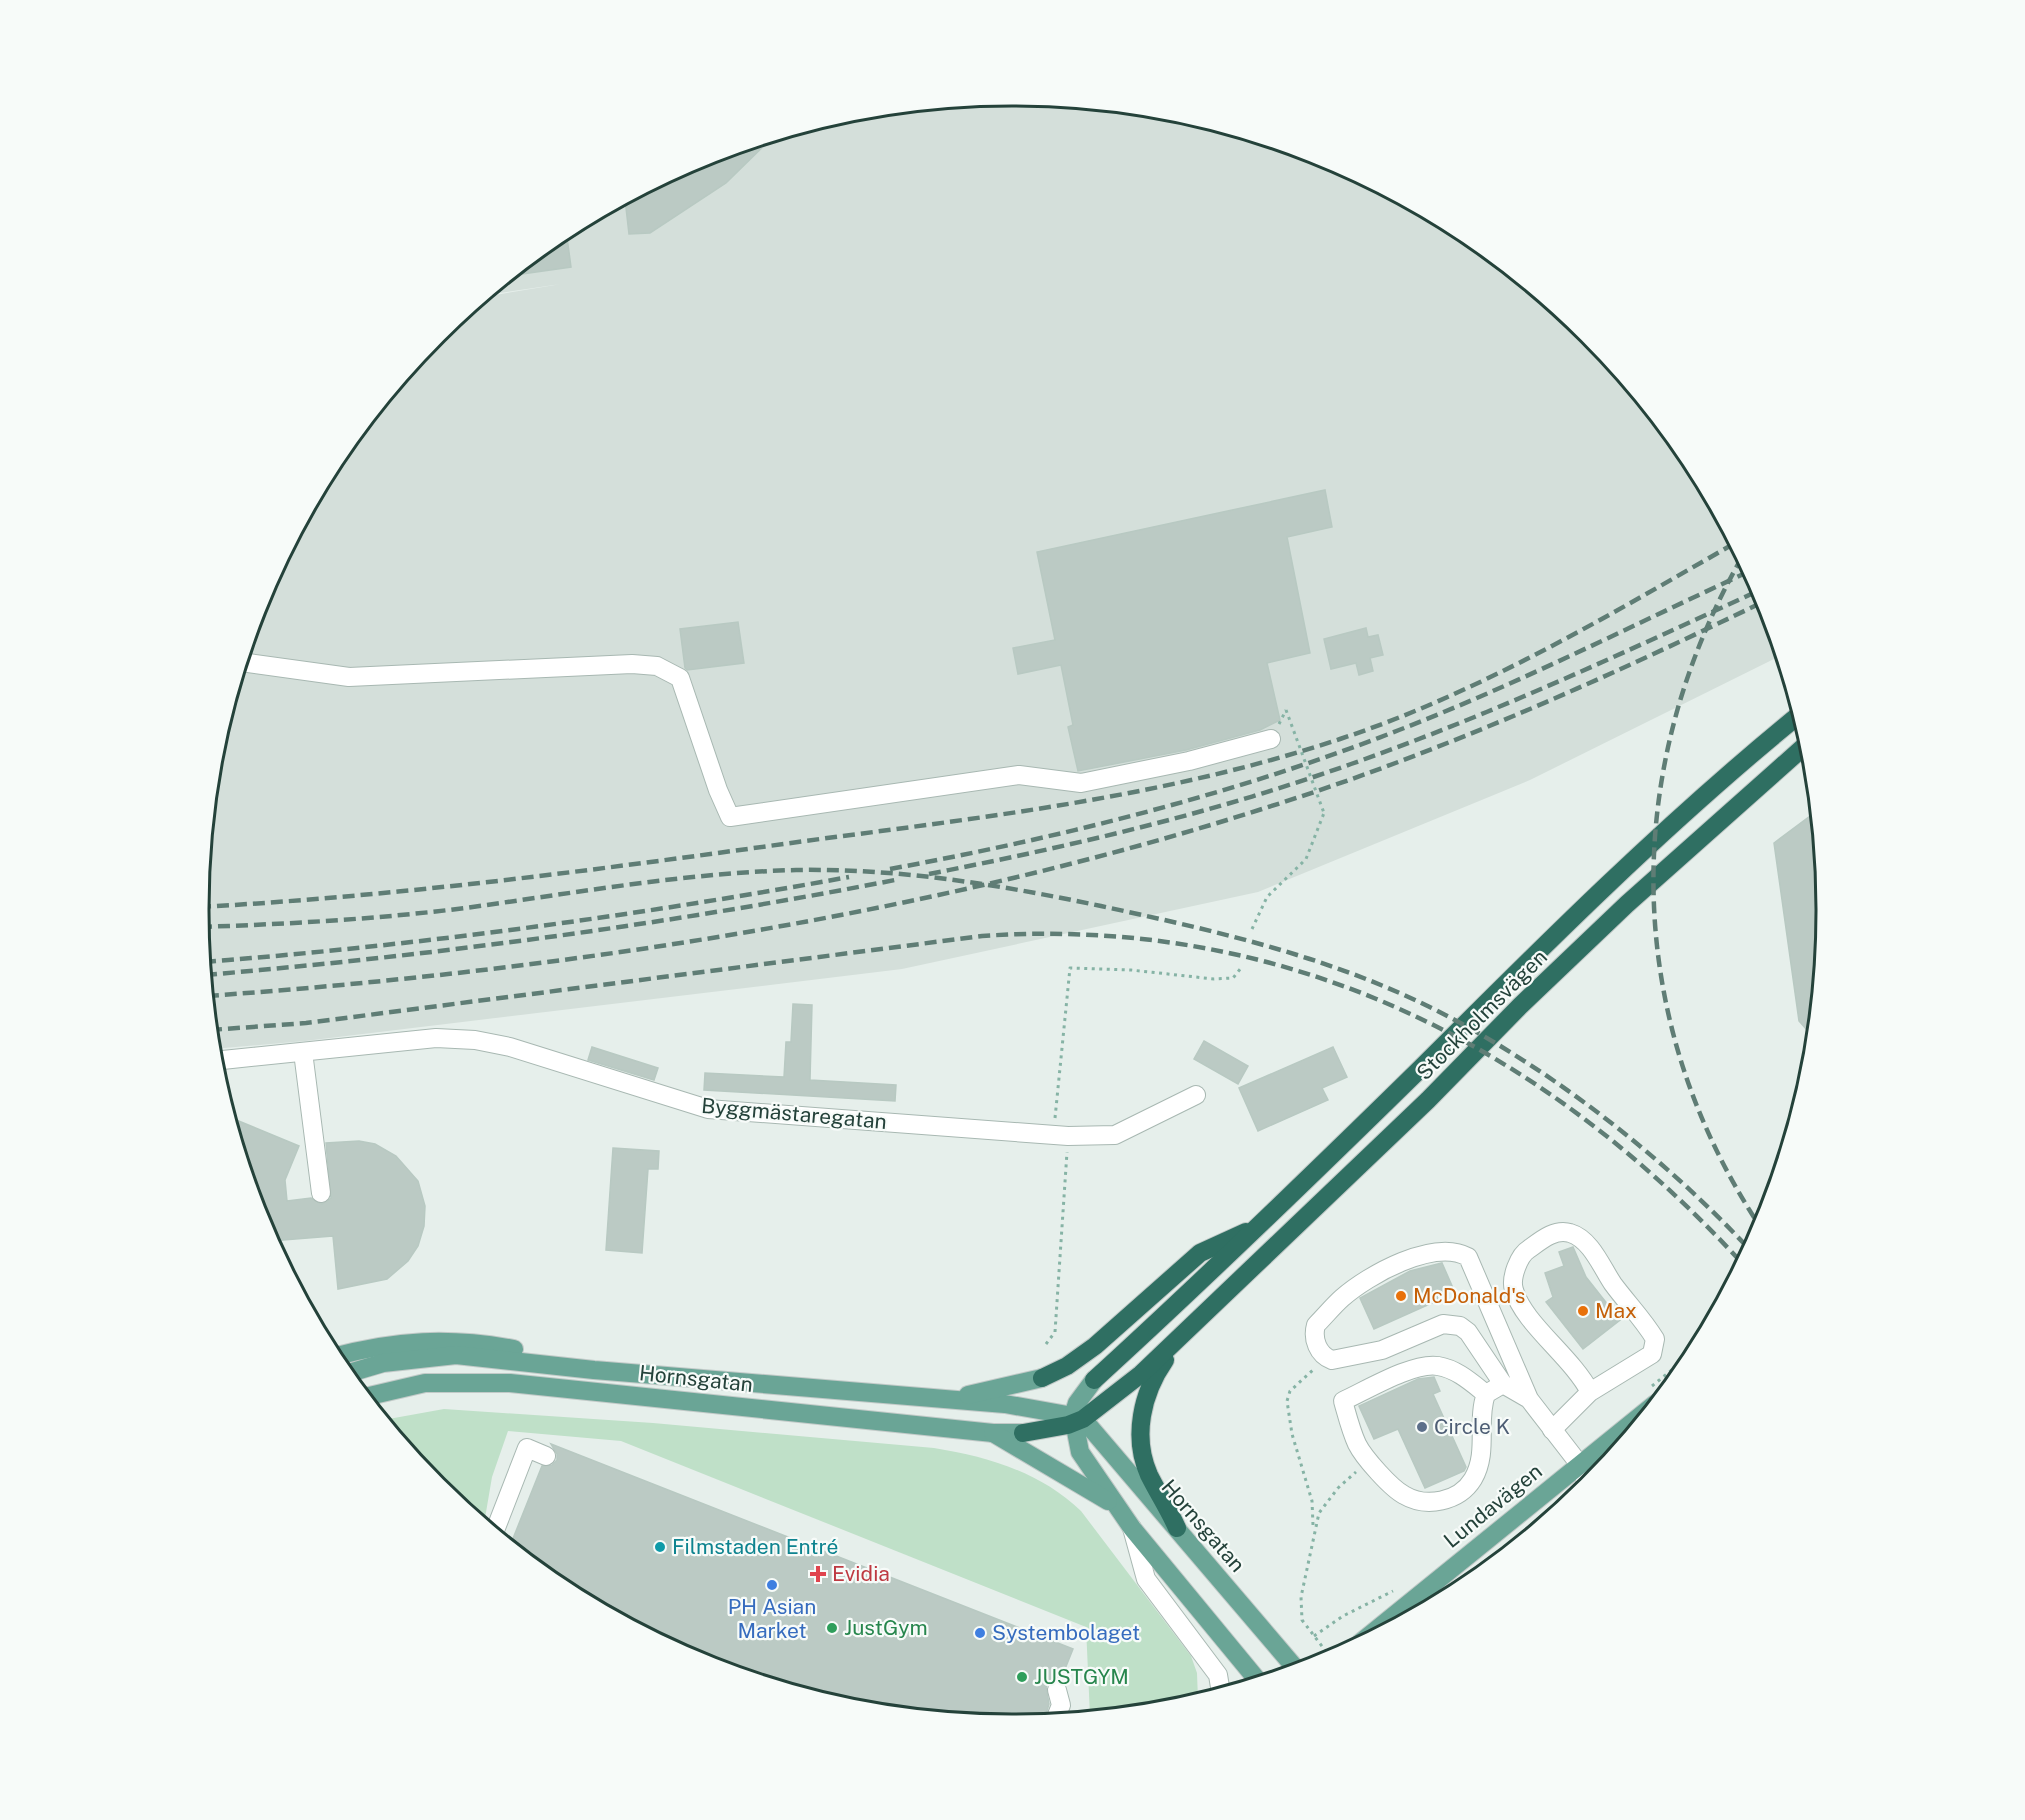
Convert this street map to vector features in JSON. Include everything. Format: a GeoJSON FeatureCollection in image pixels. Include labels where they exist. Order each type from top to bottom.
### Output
{"type":"FeatureCollection","features":[{"type":"Feature","properties":{"kind":"highway","name":"Stockholmsvägen"},"geometry":{"type":"LineString","coordinates":[[1094,1380],[1261,1224],[1497,990],[1692,807],[1793,720]]}},
{"type":"Feature","properties":{"kind":"highway","name":"Stockholmsvägen"},"geometry":{"type":"LineString","coordinates":[[1192,1326],[1627,904],[1800,750]]}},
{"type":"Feature","properties":{"kind":"highway","name":"Stockholmsvägen"},"geometry":{"type":"LineString","coordinates":[[1042,1378],[1067,1366],[1095,1346],[1197,1255],[1261,1224]]}},
{"type":"Feature","properties":{"kind":"highway"},"geometry":{"type":"LineString","coordinates":[[1023,1433],[1077,1419],[1128,1385],[1192,1326]]}},
{"type":"Feature","properties":{"kind":"highway"},"geometry":{"type":"LineString","coordinates":[[1177,1528],[1163,1497],[1150,1476],[1139,1435],[1151,1384],[1163,1363],[1192,1326]]}},
{"type":"Feature","properties":{"kind":"main road"},"geometry":{"type":"LineString","coordinates":[[343,1355],[391,1343],[456,1341],[518,1350],[594,1370]]}},
{"type":"Feature","properties":{"kind":"main road","name":"Hornsgatan"},"geometry":{"type":"LineString","coordinates":[[355,1371],[382,1363],[456,1355],[594,1370],[1024,1407],[1077,1419],[1177,1528],[1291,1663]]}},
{"type":"Feature","properties":{"kind":"main road","name":"Hornsgatan"},"geometry":{"type":"LineString","coordinates":[[941,1399],[1042,1378]]}},
{"type":"Feature","properties":{"kind":"main road"},"geometry":{"type":"LineString","coordinates":[[1094,1380],[1077,1403],[1080,1452],[1114,1505],[1254,1676]]}},
{"type":"Feature","properties":{"kind":"main road","name":"Hornsgatan"},"geometry":{"type":"LineString","coordinates":[[372,1395],[425,1383],[510,1383],[993,1433],[1023,1433]]}},
{"type":"Feature","properties":{"kind":"main road","name":"Lundavägen"},"geometry":{"type":"LineString","coordinates":[[1389,1620],[1629,1425]]}},
{"type":"Feature","properties":{"kind":"main road"},"geometry":{"type":"LineString","coordinates":[[993,1433],[1114,1505]]}},
{"type":"Feature","properties":{"kind":"street"},"geometry":{"type":"LineString","coordinates":[[248,663],[349,676],[632,664],[657,666],[680,678],[718,790],[730,817],[1018,775],[1081,783],[1189,761],[1271,739]]}},
{"type":"Feature","properties":{"kind":"street","name":"Byggmästaregatan"},"geometry":{"type":"LineString","coordinates":[[223,1060],[436,1038],[475,1040],[510,1047],[708,1109],[1061,1135],[1115,1135],[1196,1095]]}},
{"type":"Feature","properties":{"kind":"street"},"geometry":{"type":"LineString","coordinates":[[303,1052],[321,1193]]}},
{"type":"Feature","properties":{"kind":"street"},"geometry":{"type":"LineString","coordinates":[[1552,1430],[1590,1392],[1652,1354],[1655,1339],[1644,1321],[1612,1283],[1607,1270],[1581,1239],[1569,1232],[1555,1232],[1524,1252],[1515,1270],[1512,1287],[1520,1306],[1550,1339],[1590,1392]]}},
{"type":"Feature","properties":{"kind":"street"},"geometry":{"type":"LineString","coordinates":[[1529,1399],[1503,1384],[1468,1332],[1451,1323],[1443,1324],[1382,1350],[1342,1360],[1326,1358],[1314,1334],[1316,1325],[1341,1299],[1362,1283],[1400,1264],[1433,1251],[1445,1250],[1468,1257],[1529,1399],[1580,1465],[1584,1475]]}},
{"type":"Feature","properties":{"kind":"street"},"geometry":{"type":"LineString","coordinates":[[1486,1394],[1460,1374],[1438,1366],[1412,1370],[1343,1401],[1357,1445],[1368,1461],[1404,1495],[1433,1504],[1457,1494],[1472,1480],[1482,1458],[1482,1405],[1486,1394],[1503,1384]]}},
{"type":"Feature","properties":{"kind":"street"},"geometry":{"type":"LineString","coordinates":[[497,1525],[527,1448],[546,1456]]}},
{"type":"Feature","properties":{"kind":"street"},"geometry":{"type":"LineString","coordinates":[[1132,1528],[1146,1579],[1218,1675],[1220,1686]]}},
{"type":"Feature","properties":{"kind":"street"},"geometry":{"type":"LineString","coordinates":[[1057,1690],[1061,1705],[1058,1712]]}},
{"type":"Feature","properties":{"kind":"path"},"geometry":{"type":"LineString","coordinates":[[1252,929],[1267,897],[1306,859],[1324,813],[1286,710]]}},
{"type":"Feature","properties":{"kind":"path"},"geometry":{"type":"LineString","coordinates":[[1046,1344],[1055,1332],[1061,1135],[1070,968],[1131,970],[1214,979],[1233,978],[1241,968]]}},
{"type":"Feature","properties":{"kind":"path"},"geometry":{"type":"LineString","coordinates":[[1325,1650],[1302,1620],[1300,1606],[1313,1529],[1312,1501],[1292,1434],[1287,1401],[1290,1391],[1326,1358]]}},
{"type":"Feature","properties":{"kind":"path"},"geometry":{"type":"LineString","coordinates":[[1313,1529],[1327,1500],[1368,1461]]}},
{"type":"Feature","properties":{"kind":"path"},"geometry":{"type":"LineString","coordinates":[[1314,1636],[1343,1616],[1388,1594]]}},
{"type":"Feature","properties":{"kind":"shaded area"},"geometry":{"type":"Polygon","coordinates":[[[1012,106],[1065,108],[1117,113],[1169,122],[1271,149],[1368,189],[1459,242],[1502,273],[1581,342],[1617,380],[1650,421],[1681,464],[1708,508],[1755,603],[1775,658],[1530,780],[1258,892],[902,969],[305,1041],[221,1048],[211,963],[209,910],[216,805],[224,753],[236,702],[270,603],[317,508],[344,464],[408,380],[444,342],[497,295],[561,284],[499,293],[566,242],[657,189],[754,149],[856,122],[908,113],[960,108],[1012,106]]]}},
{"type":"Feature","properties":{"kind":"green space"},"geometry":{"type":"Polygon","coordinates":[[[444,1409],[653,1423],[934,1448],[974,1456],[1013,1468],[1048,1486],[1081,1511],[1191,1656],[1197,1673],[1198,1691],[1117,1707],[1090,1710],[1086,1627],[621,1441],[508,1431],[492,1477],[485,1516],[444,1478],[391,1419],[444,1409]]]}},
{"type":"Feature","properties":{"kind":"building"},"geometry":{"type":"Polygon","coordinates":[[[764,146],[726,183],[650,233],[629,234],[626,206],[657,189],[705,168],[764,146]]]}},
{"type":"Feature","properties":{"kind":"building"},"geometry":{"type":"Polygon","coordinates":[[[567,241],[571,267],[522,274],[567,241]]]}},
{"type":"Feature","properties":{"kind":"building"},"geometry":{"type":"Polygon","coordinates":[[[1325,490],[1332,527],[1287,537],[1310,653],[1267,663],[1280,720],[1260,730],[1186,750],[1078,771],[1068,727],[1073,725],[1061,665],[1018,674],[1013,648],[1055,640],[1037,552],[1325,490]]]}},
{"type":"Feature","properties":{"kind":"building"},"geometry":{"type":"Polygon","coordinates":[[[738,622],[744,663],[687,670],[685,668],[680,629],[738,622]]]}},
{"type":"Feature","properties":{"kind":"building"},"geometry":{"type":"Polygon","coordinates":[[[1366,628],[1368,637],[1378,635],[1383,655],[1370,658],[1373,671],[1359,675],[1356,663],[1331,669],[1324,639],[1366,628]]]}},
{"type":"Feature","properties":{"kind":"building"},"geometry":{"type":"Polygon","coordinates":[[[1810,816],[1816,910],[1814,963],[1807,1030],[1799,1021],[1774,843],[1810,816]]]}},
{"type":"Feature","properties":{"kind":"building"},"geometry":{"type":"Polygon","coordinates":[[[793,1004],[812,1005],[810,1080],[896,1085],[895,1101],[704,1090],[705,1073],[784,1077],[786,1042],[791,1042],[793,1004]]]}},
{"type":"Feature","properties":{"kind":"building"},"geometry":{"type":"Polygon","coordinates":[[[1204,1041],[1248,1066],[1238,1084],[1194,1059],[1204,1041]]]}},
{"type":"Feature","properties":{"kind":"building"},"geometry":{"type":"Polygon","coordinates":[[[592,1047],[658,1068],[654,1080],[588,1060],[592,1047]]]}},
{"type":"Feature","properties":{"kind":"building"},"geometry":{"type":"Polygon","coordinates":[[[1333,1047],[1347,1077],[1322,1088],[1328,1100],[1258,1131],[1239,1088],[1333,1047]]]}},
{"type":"Feature","properties":{"kind":"building"},"geometry":{"type":"Polygon","coordinates":[[[237,1120],[299,1146],[285,1180],[287,1201],[311,1198],[322,1204],[331,1198],[326,1143],[359,1141],[375,1144],[396,1156],[418,1181],[425,1206],[424,1226],[418,1246],[408,1261],[387,1279],[338,1289],[333,1236],[281,1240],[252,1168],[237,1120]]]}},
{"type":"Feature","properties":{"kind":"building"},"geometry":{"type":"Polygon","coordinates":[[[613,1148],[659,1151],[658,1169],[648,1169],[642,1253],[606,1250],[613,1148]]]}},
{"type":"Feature","properties":{"kind":"building","name":"Max"},"geometry":{"type":"Polygon","coordinates":[[[1573,1247],[1586,1277],[1620,1320],[1583,1349],[1546,1302],[1553,1297],[1545,1273],[1564,1266],[1559,1252],[1573,1247]]]}},
{"type":"Feature","properties":{"kind":"building"},"geometry":{"type":"Polygon","coordinates":[[[1442,1263],[1453,1288],[1436,1295],[1439,1300],[1374,1329],[1360,1298],[1410,1271],[1442,1263]]]}},
{"type":"Feature","properties":{"kind":"building"},"geometry":{"type":"Polygon","coordinates":[[[1434,1377],[1440,1391],[1433,1394],[1466,1467],[1464,1471],[1425,1488],[1398,1429],[1374,1439],[1359,1406],[1418,1379],[1434,1377]]]}},
{"type":"Feature","properties":{"kind":"building"},"geometry":{"type":"Polygon","coordinates":[[[551,1444],[1073,1649],[1061,1679],[1054,1679],[1046,1687],[1049,1704],[1046,1713],[960,1712],[908,1707],[856,1698],[754,1671],[657,1631],[566,1578],[513,1539],[542,1466],[552,1465],[557,1460],[557,1454],[551,1444]]]}},
{"type":"Feature","properties":{"kind":"railway"},"geometry":{"type":"LineString","coordinates":[[209,906],[427,889],[654,862],[1075,803],[1208,776],[1340,739],[1442,699],[1493,676],[1591,625],[1729,547]]}},
{"type":"Feature","properties":{"kind":"railway"},"geometry":{"type":"LineString","coordinates":[[1738,566],[1702,639],[1674,724],[1658,809],[1654,896],[1662,981],[1683,1066],[1716,1148],[1755,1217]]}},
{"type":"Feature","properties":{"kind":"railway"},"geometry":{"type":"LineString","coordinates":[[890,869],[1019,843],[1148,812],[1337,753],[1488,693],[1742,575]]}},
{"type":"Feature","properties":{"kind":"railway"},"geometry":{"type":"LineString","coordinates":[[929,874],[1142,827],[1299,782],[1403,745],[1506,704],[1751,594]]}},
{"type":"Feature","properties":{"kind":"railway"},"geometry":{"type":"LineString","coordinates":[[214,995],[472,971],[606,954],[873,909],[1005,880],[1135,847],[1262,809],[1391,765],[1580,687],[1756,605]]}},
{"type":"Feature","properties":{"kind":"railway"},"geometry":{"type":"LineString","coordinates":[[210,927],[300,923],[399,915],[671,879],[796,870],[873,872],[949,879],[1101,906],[1282,950],[1353,974],[1437,1011],[1486,1037],[1582,1101],[1672,1173],[1743,1243]]}},
{"type":"Feature","properties":{"kind":"railway"},"geometry":{"type":"LineString","coordinates":[[211,961],[366,947],[527,928],[608,917],[849,877]]}},
{"type":"Feature","properties":{"kind":"railway"},"geometry":{"type":"LineString","coordinates":[[212,974],[380,958],[554,936],[727,910],[900,879]]}},
{"type":"Feature","properties":{"kind":"railway"},"geometry":{"type":"LineString","coordinates":[[218,1029],[306,1023],[982,936],[1093,935],[1200,947],[1302,972],[1400,1009],[1493,1057],[1581,1116],[1664,1185],[1736,1257]]}},
{"type":"Feature","properties":{"kind":"place","name":"McDonald's"},"geometry":{"type":"Point","coordinates":[1401,1296]}},
{"type":"Feature","properties":{"kind":"place","name":"Max"},"geometry":{"type":"Point","coordinates":[1583,1311]}},
{"type":"Feature","properties":{"kind":"place","name":"Circle K"},"geometry":{"type":"Point","coordinates":[1422,1427]}},
{"type":"Feature","properties":{"kind":"place","name":"Filmstaden Entré"},"geometry":{"type":"Point","coordinates":[660,1547]}},
{"type":"Feature","properties":{"kind":"place","name":"Evidia"},"geometry":{"type":"Point","coordinates":[818,1574]}},
{"type":"Feature","properties":{"kind":"place","name":"PH Asian Market"},"geometry":{"type":"Point","coordinates":[772,1585]}},
{"type":"Feature","properties":{"kind":"place","name":"JustGym"},"geometry":{"type":"Point","coordinates":[832,1628]}},
{"type":"Feature","properties":{"kind":"place","name":"Systembolaget"},"geometry":{"type":"Point","coordinates":[980,1633]}},
{"type":"Feature","properties":{"kind":"place","name":"JUSTGYM"},"geometry":{"type":"Point","coordinates":[1022,1677]}}]}
